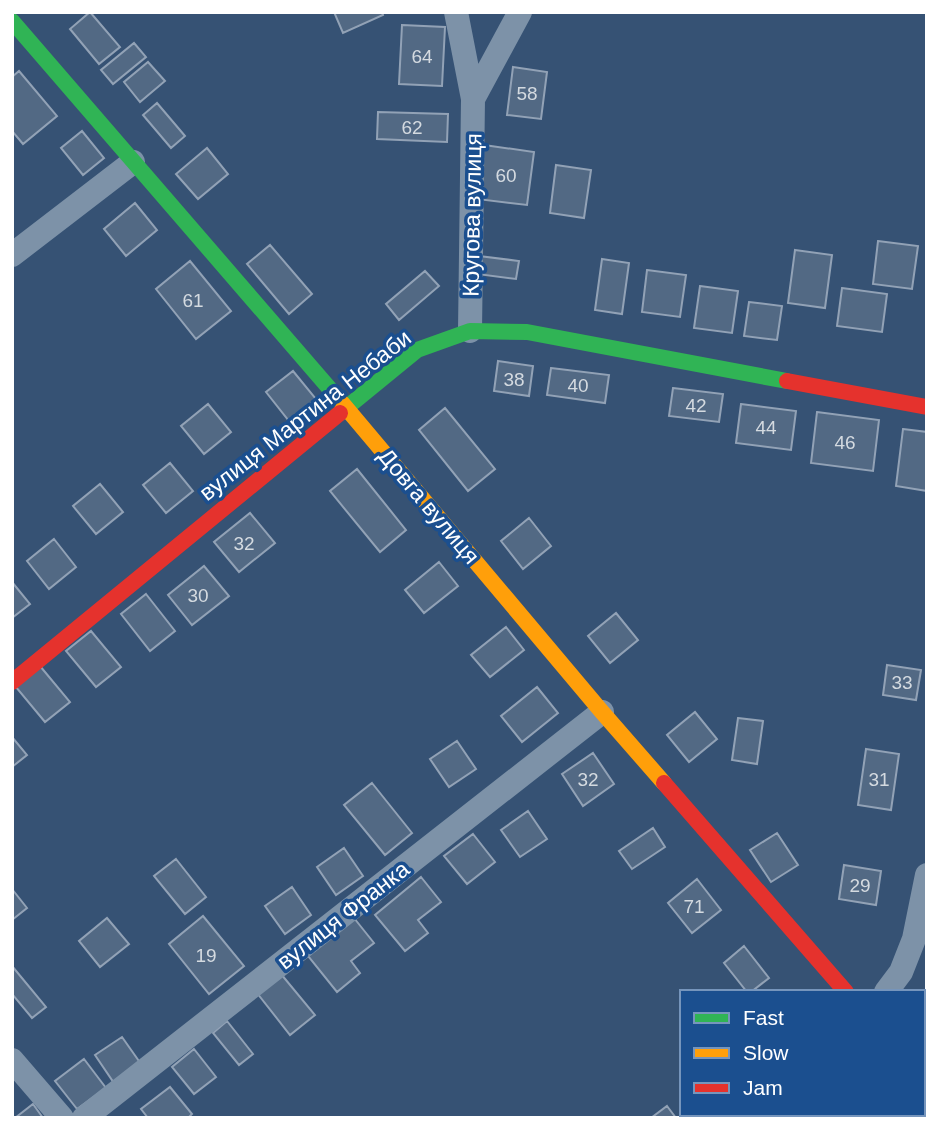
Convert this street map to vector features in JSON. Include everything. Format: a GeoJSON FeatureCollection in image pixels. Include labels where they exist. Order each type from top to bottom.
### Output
{"type":"FeatureCollection","features":[{"type":"Feature","properties":{"kind":"street","name":"Кругова вулиця"},"geometry":{"type":"LineString","coordinates":[[456,12],[473,99],[470,331]]}},
{"type":"Feature","properties":{"kind":"street","name":"Кругова вулиця"},"geometry":{"type":"LineString","coordinates":[[473,99],[520,12]]}},
{"type":"Feature","properties":{"kind":"street","name":"Довга вулиця"},"geometry":{"type":"LineString","coordinates":[[12,21],[346,408],[602,712],[844,990]]}},
{"type":"Feature","properties":{"kind":"street"},"geometry":{"type":"LineString","coordinates":[[12,255],[133,162]]}},
{"type":"Feature","properties":{"kind":"street","name":"вулиця Мартина Небаби"},"geometry":{"type":"LineString","coordinates":[[12,682],[416,350],[470,331],[527,332],[927,407]]}},
{"type":"Feature","properties":{"kind":"street","name":"вулиця Франка"},"geometry":{"type":"LineString","coordinates":[[84,1118],[602,712]]}},
{"type":"Feature","properties":{"kind":"street"},"geometry":{"type":"LineString","coordinates":[[888,990],[901,972],[914,939],[927,875]]}},
{"type":"Feature","properties":{"kind":"street"},"geometry":{"type":"LineString","coordinates":[[12,1060],[62,1118]]}},
{"type":"Feature","properties":{"kind":"building"},"geometry":{"type":"Polygon","coordinates":[[[90,12],[120,47],[99,64],[70,29],[90,12]]]}},
{"type":"Feature","properties":{"kind":"building"},"geometry":{"type":"Polygon","coordinates":[[[334,12],[382,12],[383,15],[343,33],[334,12]]]}},
{"type":"Feature","properties":{"kind":"building"},"geometry":{"type":"Polygon","coordinates":[[[402,25],[445,27],[442,86],[399,84],[402,25]]]}},
{"type":"Feature","properties":{"kind":"building"},"geometry":{"type":"Polygon","coordinates":[[[134,43],[146,57],[113,84],[101,70],[134,43]]]}},
{"type":"Feature","properties":{"kind":"building"},"geometry":{"type":"Polygon","coordinates":[[[148,62],[165,81],[140,102],[124,82],[148,62]]]}},
{"type":"Feature","properties":{"kind":"building"},"geometry":{"type":"Polygon","coordinates":[[[513,67],[547,72],[541,119],[507,115],[513,67]]]}},
{"type":"Feature","properties":{"kind":"building"},"geometry":{"type":"Polygon","coordinates":[[[19,71],[57,116],[23,144],[12,131],[12,77],[19,71]]]}},
{"type":"Feature","properties":{"kind":"building"},"geometry":{"type":"Polygon","coordinates":[[[157,103],[185,136],[171,148],[143,115],[157,103]]]}},
{"type":"Feature","properties":{"kind":"building"},"geometry":{"type":"Polygon","coordinates":[[[378,112],[448,114],[447,142],[377,139],[378,112]]]}},
{"type":"Feature","properties":{"kind":"building"},"geometry":{"type":"Polygon","coordinates":[[[82,131],[104,158],[83,175],[61,148],[82,131]]]}},
{"type":"Feature","properties":{"kind":"building"},"geometry":{"type":"Polygon","coordinates":[[[484,145],[534,152],[527,205],[477,199],[484,145]]]}},
{"type":"Feature","properties":{"kind":"building"},"geometry":{"type":"Polygon","coordinates":[[[207,148],[228,174],[198,199],[176,174],[207,148]]]}},
{"type":"Feature","properties":{"kind":"building"},"geometry":{"type":"Polygon","coordinates":[[[556,165],[591,170],[584,218],[550,213],[556,165]]]}},
{"type":"Feature","properties":{"kind":"building"},"geometry":{"type":"Polygon","coordinates":[[[135,203],[157,230],[126,256],[104,229],[135,203]]]}},
{"type":"Feature","properties":{"kind":"building"},"geometry":{"type":"Polygon","coordinates":[[[878,241],[918,246],[912,289],[873,284],[878,241]]]}},
{"type":"Feature","properties":{"kind":"building"},"geometry":{"type":"Polygon","coordinates":[[[270,245],[312,294],[289,314],[247,264],[270,245]]]}},
{"type":"Feature","properties":{"kind":"building"},"geometry":{"type":"Polygon","coordinates":[[[795,250],[832,255],[825,308],[788,303],[795,250]]]}},
{"type":"Feature","properties":{"kind":"building"},"geometry":{"type":"Polygon","coordinates":[[[479,256],[519,261],[516,279],[477,274],[479,256]]]}},
{"type":"Feature","properties":{"kind":"building"},"geometry":{"type":"Polygon","coordinates":[[[602,259],[629,263],[622,314],[595,310],[602,259]]]}},
{"type":"Feature","properties":{"kind":"building"},"geometry":{"type":"Polygon","coordinates":[[[190,261],[231,311],[196,339],[156,289],[190,261]]]}},
{"type":"Feature","properties":{"kind":"building"},"geometry":{"type":"Polygon","coordinates":[[[647,270],[686,275],[680,317],[642,312],[647,270]]]}},
{"type":"Feature","properties":{"kind":"building"},"geometry":{"type":"Polygon","coordinates":[[[425,271],[439,286],[399,320],[386,304],[425,271]]]}},
{"type":"Feature","properties":{"kind":"building"},"geometry":{"type":"Polygon","coordinates":[[[700,286],[738,291],[732,333],[694,328],[700,286]]]}},
{"type":"Feature","properties":{"kind":"building"},"geometry":{"type":"Polygon","coordinates":[[[842,288],[887,294],[882,332],[837,326],[842,288]]]}},
{"type":"Feature","properties":{"kind":"building"},"geometry":{"type":"Polygon","coordinates":[[[749,302],[782,306],[777,340],[744,336],[749,302]]]}},
{"type":"Feature","properties":{"kind":"building"},"geometry":{"type":"Polygon","coordinates":[[[498,361],[533,366],[529,396],[494,391],[498,361]]]}},
{"type":"Feature","properties":{"kind":"building"},"geometry":{"type":"Polygon","coordinates":[[[551,368],[609,375],[605,403],[547,395],[551,368]]]}},
{"type":"Feature","properties":{"kind":"building"},"geometry":{"type":"Polygon","coordinates":[[[293,371],[316,399],[289,421],[266,392],[293,371]]]}},
{"type":"Feature","properties":{"kind":"building"},"geometry":{"type":"Polygon","coordinates":[[[673,388],[723,394],[719,422],[669,416],[673,388]]]}},
{"type":"Feature","properties":{"kind":"building"},"geometry":{"type":"Polygon","coordinates":[[[208,404],[231,432],[204,454],[181,426],[208,404]]]}},
{"type":"Feature","properties":{"kind":"building"},"geometry":{"type":"Polygon","coordinates":[[[741,404],[796,411],[791,450],[736,443],[741,404]]]}},
{"type":"Feature","properties":{"kind":"building"},"geometry":{"type":"Polygon","coordinates":[[[445,408],[495,469],[468,491],[419,430],[445,408]]]}},
{"type":"Feature","properties":{"kind":"building"},"geometry":{"type":"Polygon","coordinates":[[[817,412],[879,420],[873,471],[811,463],[817,412]]]}},
{"type":"Feature","properties":{"kind":"building"},"geometry":{"type":"Polygon","coordinates":[[[903,429],[927,432],[927,491],[896,486],[903,429]]]}},
{"type":"Feature","properties":{"kind":"building"},"geometry":{"type":"Polygon","coordinates":[[[170,463],[193,491],[166,513],[143,485],[170,463]]]}},
{"type":"Feature","properties":{"kind":"building"},"geometry":{"type":"Polygon","coordinates":[[[357,469],[406,530],[380,552],[330,491],[357,469]]]}},
{"type":"Feature","properties":{"kind":"building"},"geometry":{"type":"Polygon","coordinates":[[[100,484],[123,512],[96,534],[73,506],[100,484]]]}},
{"type":"Feature","properties":{"kind":"building"},"geometry":{"type":"Polygon","coordinates":[[[250,513],[275,543],[239,572],[214,542],[250,513]]]}},
{"type":"Feature","properties":{"kind":"building"},"geometry":{"type":"Polygon","coordinates":[[[529,518],[551,546],[523,569],[501,541],[529,518]]]}},
{"type":"Feature","properties":{"kind":"building"},"geometry":{"type":"Polygon","coordinates":[[[54,539],[76,567],[49,589],[27,561],[54,539]]]}},
{"type":"Feature","properties":{"kind":"building"},"geometry":{"type":"Polygon","coordinates":[[[439,562],[458,586],[424,613],[405,590],[439,562]]]}},
{"type":"Feature","properties":{"kind":"building"},"geometry":{"type":"Polygon","coordinates":[[[204,566],[229,596],[192,625],[168,595],[204,566]]]}},
{"type":"Feature","properties":{"kind":"building"},"geometry":{"type":"Polygon","coordinates":[[[12,582],[30,604],[12,618],[12,582]]]}},
{"type":"Feature","properties":{"kind":"building"},"geometry":{"type":"Polygon","coordinates":[[[146,594],[175,631],[150,651],[121,614],[146,594]]]}},
{"type":"Feature","properties":{"kind":"building"},"geometry":{"type":"Polygon","coordinates":[[[616,613],[638,640],[610,663],[588,636],[616,613]]]}},
{"type":"Feature","properties":{"kind":"building"},"geometry":{"type":"Polygon","coordinates":[[[506,627],[524,650],[490,677],[471,655],[506,627]]]}},
{"type":"Feature","properties":{"kind":"building"},"geometry":{"type":"Polygon","coordinates":[[[91,631],[121,667],[96,687],[66,651],[91,631]]]}},
{"type":"Feature","properties":{"kind":"building"},"geometry":{"type":"Polygon","coordinates":[[[887,665],[921,670],[916,700],[883,695],[887,665]]]}},
{"type":"Feature","properties":{"kind":"building"},"geometry":{"type":"Polygon","coordinates":[[[40,666],[70,702],[45,722],[15,686],[40,666]]]}},
{"type":"Feature","properties":{"kind":"building"},"geometry":{"type":"Polygon","coordinates":[[[537,687],[558,713],[522,742],[501,716],[537,687]]]}},
{"type":"Feature","properties":{"kind":"building"},"geometry":{"type":"Polygon","coordinates":[[[695,712],[717,739],[689,762],[667,735],[695,712]]]}},
{"type":"Feature","properties":{"kind":"building"},"geometry":{"type":"Polygon","coordinates":[[[738,718],[763,721],[757,764],[732,760],[738,718]]]}},
{"type":"Feature","properties":{"kind":"building"},"geometry":{"type":"Polygon","coordinates":[[[12,737],[27,755],[12,767],[12,737]]]}},
{"type":"Feature","properties":{"kind":"building"},"geometry":{"type":"Polygon","coordinates":[[[457,741],[476,769],[449,787],[430,759],[457,741]]]}},
{"type":"Feature","properties":{"kind":"building"},"geometry":{"type":"Polygon","coordinates":[[[866,749],[899,754],[891,810],[858,805],[866,749]]]}},
{"type":"Feature","properties":{"kind":"building"},"geometry":{"type":"Polygon","coordinates":[[[593,753],[614,784],[583,806],[562,774],[593,753]]]}},
{"type":"Feature","properties":{"kind":"building"},"geometry":{"type":"Polygon","coordinates":[[[372,783],[412,833],[385,855],[344,805],[372,783]]]}},
{"type":"Feature","properties":{"kind":"building"},"geometry":{"type":"Polygon","coordinates":[[[528,811],[547,839],[520,857],[501,830],[528,811]]]}},
{"type":"Feature","properties":{"kind":"building"},"geometry":{"type":"Polygon","coordinates":[[[653,828],[665,847],[632,869],[619,851],[653,828]]]}},
{"type":"Feature","properties":{"kind":"building"},"geometry":{"type":"Polygon","coordinates":[[[777,833],[798,865],[771,882],[750,850],[777,833]]]}},
{"type":"Feature","properties":{"kind":"building"},"geometry":{"type":"Polygon","coordinates":[[[473,834],[495,862],[467,884],[444,856],[473,834]]]}},
{"type":"Feature","properties":{"kind":"building"},"geometry":{"type":"Polygon","coordinates":[[[344,848],[363,876],[336,895],[317,867],[344,848]]]}},
{"type":"Feature","properties":{"kind":"building"},"geometry":{"type":"Polygon","coordinates":[[[176,859],[206,897],[185,914],[154,876],[176,859]]]}},
{"type":"Feature","properties":{"kind":"building"},"geometry":{"type":"Polygon","coordinates":[[[844,865],[881,871],[876,905],[839,899],[844,865]]]}},
{"type":"Feature","properties":{"kind":"building"},"geometry":{"type":"Polygon","coordinates":[[[421,877],[441,902],[418,920],[428,933],[405,951],[375,915],[421,877]]]}},
{"type":"Feature","properties":{"kind":"building"},"geometry":{"type":"Polygon","coordinates":[[[697,879],[721,910],[692,933],[668,903],[697,879]]]}},
{"type":"Feature","properties":{"kind":"building"},"geometry":{"type":"Polygon","coordinates":[[[292,887],[311,915],[285,934],[265,906],[292,887]]]}},
{"type":"Feature","properties":{"kind":"building"},"geometry":{"type":"Polygon","coordinates":[[[12,889],[27,908],[12,920],[12,889]]]}},
{"type":"Feature","properties":{"kind":"building"},"geometry":{"type":"Polygon","coordinates":[[[203,916],[244,966],[209,994],[169,944],[203,916]]]}},
{"type":"Feature","properties":{"kind":"building"},"geometry":{"type":"Polygon","coordinates":[[[107,918],[129,944],[100,967],[79,941],[107,918]]]}},
{"type":"Feature","properties":{"kind":"building"},"geometry":{"type":"Polygon","coordinates":[[[354,918],[374,943],[351,961],[360,973],[337,992],[308,956],[354,918]]]}},
{"type":"Feature","properties":{"kind":"building"},"geometry":{"type":"Polygon","coordinates":[[[744,946],[769,978],[754,990],[745,990],[724,963],[744,946]]]}},
{"type":"Feature","properties":{"kind":"building"},"geometry":{"type":"Polygon","coordinates":[[[12,966],[46,1007],[32,1018],[12,994],[12,966]]]}},
{"type":"Feature","properties":{"kind":"building"},"geometry":{"type":"Polygon","coordinates":[[[281,974],[315,1015],[290,1035],[257,993],[281,974]]]}},
{"type":"Feature","properties":{"kind":"building"},"geometry":{"type":"Polygon","coordinates":[[[227,1021],[253,1054],[239,1065],[213,1033],[227,1021]]]}},
{"type":"Feature","properties":{"kind":"building"},"geometry":{"type":"Polygon","coordinates":[[[122,1037],[141,1064],[114,1083],[95,1055],[122,1037]]]}},
{"type":"Feature","properties":{"kind":"building"},"geometry":{"type":"Polygon","coordinates":[[[194,1049],[216,1077],[194,1094],[172,1067],[194,1049]]]}},
{"type":"Feature","properties":{"kind":"building"},"geometry":{"type":"Polygon","coordinates":[[[84,1059],[106,1088],[77,1109],[55,1081],[84,1059]]]}},
{"type":"Feature","properties":{"kind":"building"},"geometry":{"type":"Polygon","coordinates":[[[170,1087],[192,1114],[188,1118],[148,1118],[141,1109],[170,1087]]]}},
{"type":"Feature","properties":{"kind":"building"},"geometry":{"type":"Polygon","coordinates":[[[33,1104],[43,1118],[15,1118],[33,1104]]]}},
{"type":"Feature","properties":{"kind":"building"},"geometry":{"type":"Polygon","coordinates":[[[667,1106],[676,1118],[651,1118],[667,1106]]]}},
{"type":"Feature","properties":{"kind":"traffic: fast"},"geometry":{"type":"LineString","coordinates":[[12,21],[342,403]]}},
{"type":"Feature","properties":{"kind":"traffic: fast"},"geometry":{"type":"LineString","coordinates":[[340,413],[417,350],[470,331],[527,332],[787,381]]}},
{"type":"Feature","properties":{"kind":"traffic: slow"},"geometry":{"type":"LineString","coordinates":[[342,403],[664,783]]}},
{"type":"Feature","properties":{"kind":"traffic: jam"},"geometry":{"type":"LineString","coordinates":[[787,381],[927,407]]}},
{"type":"Feature","properties":{"kind":"traffic: jam"},"geometry":{"type":"LineString","coordinates":[[12,682],[340,413]]}},
{"type":"Feature","properties":{"kind":"traffic: jam"},"geometry":{"type":"LineString","coordinates":[[664,783],[844,990]]}}]}
